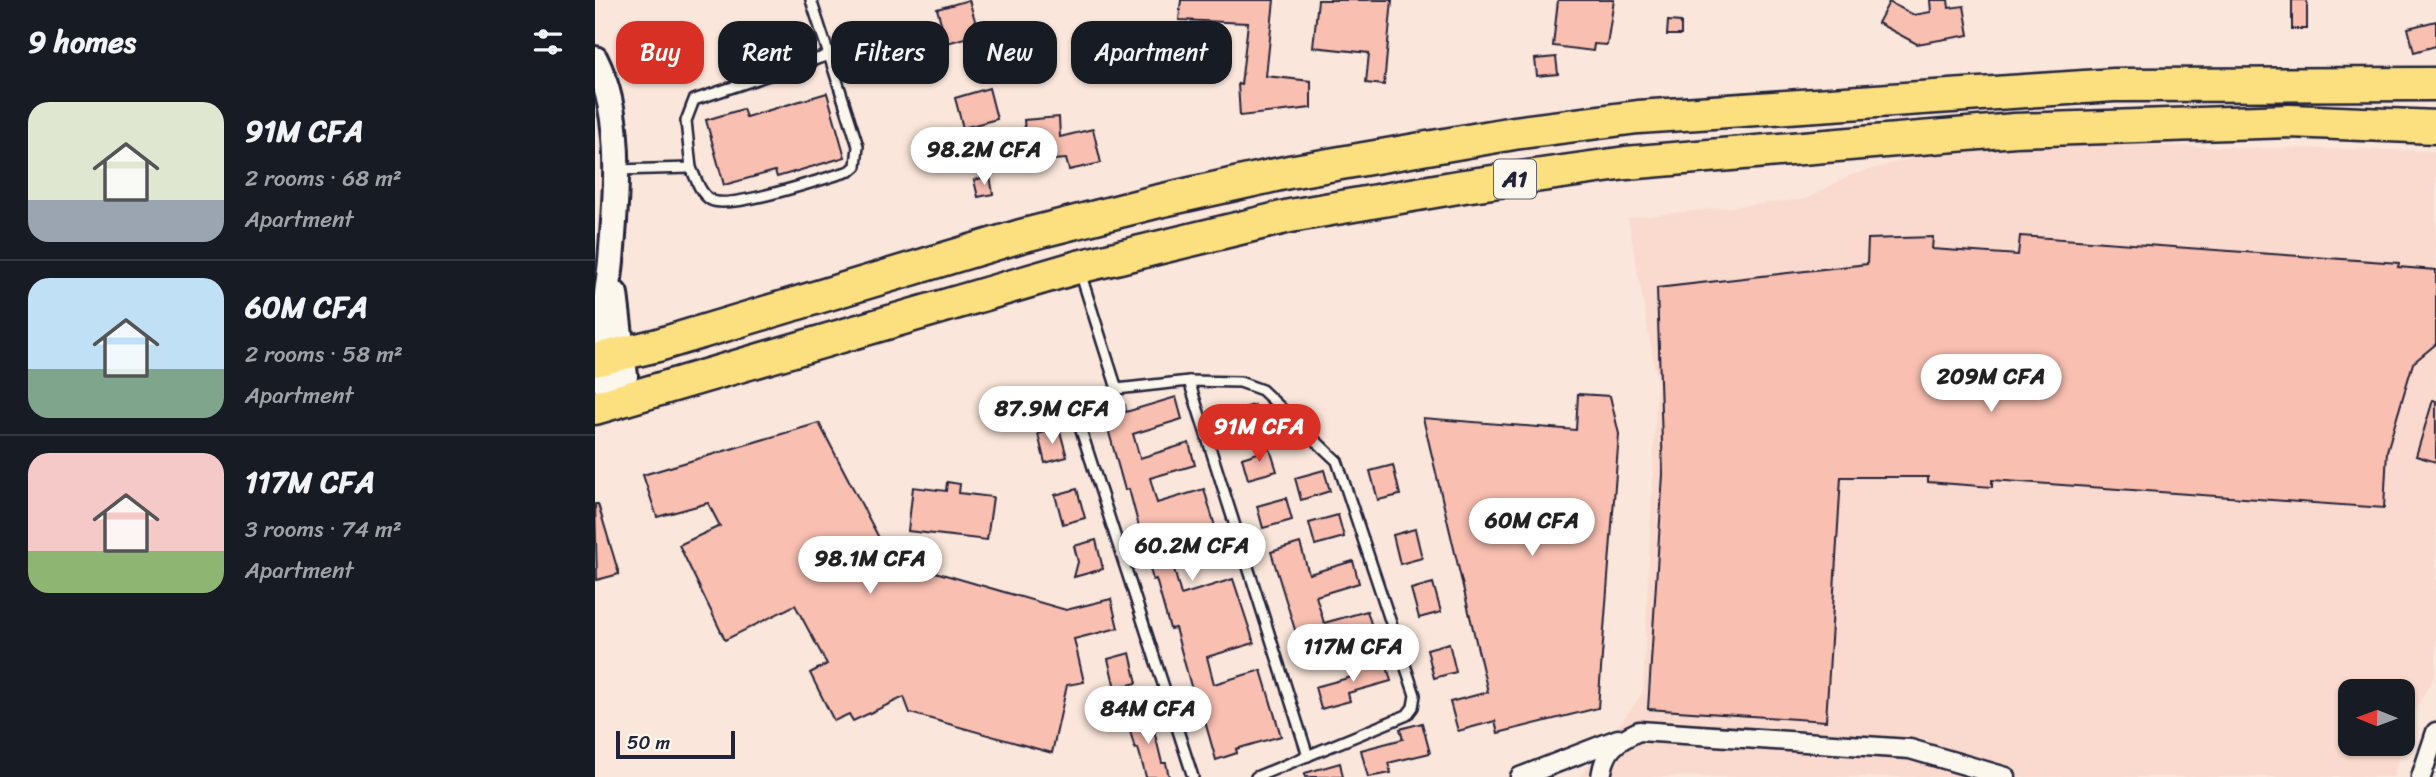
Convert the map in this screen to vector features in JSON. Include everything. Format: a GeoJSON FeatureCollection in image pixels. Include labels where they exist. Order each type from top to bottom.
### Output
{"type":"FeatureCollection","features":[{"type":"Feature","properties":{"kind":"highway","name":"A1"},"geometry":{"type":"LineString","coordinates":[[607,358],[935,260],[1147,204],[1289,172],[1514,133],[1638,117],[2114,85],[2436,84]]}},
{"type":"Feature","properties":{"kind":"highway","name":"A1"},"geometry":{"type":"LineString","coordinates":[[607,404],[1078,267],[1290,216],[1626,163],[2015,130],[2290,121],[2436,127]]}},
{"type":"Feature","properties":{"kind":"street"},"geometry":{"type":"LineString","coordinates":[[595,59],[610,100],[615,170],[607,358],[625,376],[607,404]]}},
{"type":"Feature","properties":{"kind":"street"},"geometry":{"type":"LineString","coordinates":[[1520,777],[1639,731],[1910,749],[2006,777]]}},
{"type":"Feature","properties":{"kind":"street"},"geometry":{"type":"LineString","coordinates":[[1601,777],[1604,757],[1616,741],[1639,731]]}},
{"type":"Feature","properties":{"kind":"street"},"geometry":{"type":"LineString","coordinates":[[2421,777],[2436,732]]}},
{"type":"Feature","properties":{"kind":"lane"},"geometry":{"type":"LineString","coordinates":[[811,0],[829,55],[858,146],[856,166],[850,171],[731,204],[709,200],[701,191],[691,167],[686,121],[694,100],[829,55]]}},
{"type":"Feature","properties":{"kind":"lane"},"geometry":{"type":"LineString","coordinates":[[615,170],[691,167]]}},
{"type":"Feature","properties":{"kind":"lane"},"geometry":{"type":"LineString","coordinates":[[1078,267],[1117,389]]}},
{"type":"Feature","properties":{"kind":"lane"},"geometry":{"type":"LineString","coordinates":[[1189,381],[1308,756]]}},
{"type":"Feature","properties":{"kind":"lane"},"geometry":{"type":"LineString","coordinates":[[1193,777],[1081,430],[1080,418],[1086,407],[1117,389],[1189,381],[1240,382],[1262,390],[1337,461],[1415,695],[1413,707],[1407,715],[1256,777]]}},
{"type":"Feature","properties":{"kind":"shaded area"},"geometry":{"type":"Polygon","coordinates":[[[2108,145],[2436,151],[2436,673],[2415,711],[2415,679],[2338,679],[2338,756],[2400,756],[2393,777],[1580,777],[1643,693],[1657,380],[1628,218],[1806,199],[1851,175],[1930,153],[2108,145]]]}},
{"type":"Feature","properties":{"kind":"building"},"geometry":{"type":"Polygon","coordinates":[[[969,0],[975,21],[963,21],[963,38],[949,42],[949,21],[941,21],[937,9],[969,0]]]}},
{"type":"Feature","properties":{"kind":"building"},"geometry":{"type":"Polygon","coordinates":[[[1181,0],[1274,0],[1266,76],[1311,81],[1311,108],[1240,116],[1238,84],[1241,85],[1248,23],[1179,20],[1181,0]]]}},
{"type":"Feature","properties":{"kind":"building"},"geometry":{"type":"Polygon","coordinates":[[[1318,0],[1392,0],[1384,85],[1366,83],[1369,53],[1313,47],[1318,0]]]}},
{"type":"Feature","properties":{"kind":"building"},"geometry":{"type":"Polygon","coordinates":[[[1558,0],[1614,0],[1607,45],[1594,44],[1593,51],[1553,46],[1558,0]]]}},
{"type":"Feature","properties":{"kind":"building"},"geometry":{"type":"Polygon","coordinates":[[[1930,0],[1948,0],[1949,8],[1964,6],[1969,35],[1917,44],[1878,23],[1889,2],[1914,15],[1931,12],[1930,0]]]}},
{"type":"Feature","properties":{"kind":"building"},"geometry":{"type":"Polygon","coordinates":[[[2292,0],[2307,0],[2307,29],[2292,29],[2292,0]]]}},
{"type":"Feature","properties":{"kind":"building"},"geometry":{"type":"Polygon","coordinates":[[[1668,21],[1681,22],[1681,35],[1667,35],[1668,21]]]}},
{"type":"Feature","properties":{"kind":"building"},"geometry":{"type":"Polygon","coordinates":[[[2436,21],[2436,46],[2414,52],[2408,28],[2436,21]]]}},
{"type":"Feature","properties":{"kind":"building"},"geometry":{"type":"Polygon","coordinates":[[[1556,57],[1558,74],[1537,76],[1535,59],[1556,57]]]}},
{"type":"Feature","properties":{"kind":"building"},"geometry":{"type":"Polygon","coordinates":[[[989,88],[997,119],[963,128],[955,98],[989,88]]]}},
{"type":"Feature","properties":{"kind":"building"},"geometry":{"type":"Polygon","coordinates":[[[827,93],[845,157],[777,177],[775,171],[724,185],[706,120],[743,109],[746,117],[827,93]]]}},
{"type":"Feature","properties":{"kind":"building"},"geometry":{"type":"Polygon","coordinates":[[[1059,117],[1060,137],[1093,129],[1101,163],[1069,170],[1066,159],[1028,162],[1024,120],[1059,117]]]}},
{"type":"Feature","properties":{"kind":"building"},"geometry":{"type":"Polygon","coordinates":[[[990,176],[993,194],[978,197],[974,180],[990,176]]]}},
{"type":"Feature","properties":{"kind":"building"},"geometry":{"type":"Polygon","coordinates":[[[2020,236],[2399,263],[2398,267],[2436,270],[2436,344],[2413,363],[2387,451],[2384,508],[1992,480],[1992,487],[1928,482],[1928,477],[1841,477],[1826,721],[1648,709],[1663,474],[1657,288],[1867,264],[1868,239],[1933,237],[1932,249],[2018,255],[2020,236]]]}},
{"type":"Feature","properties":{"kind":"building"},"geometry":{"type":"Polygon","coordinates":[[[1578,394],[1610,396],[1619,434],[1598,708],[1498,733],[1495,721],[1458,731],[1450,702],[1488,692],[1423,418],[1576,430],[1578,394]]]}},
{"type":"Feature","properties":{"kind":"building"},"geometry":{"type":"Polygon","coordinates":[[[1176,397],[1182,419],[1133,434],[1140,458],[1189,443],[1195,465],[1150,478],[1157,503],[1204,489],[1224,555],[1174,569],[1181,595],[1233,579],[1254,643],[1207,657],[1214,684],[1261,670],[1281,736],[1236,749],[1237,753],[1216,760],[1204,718],[1200,719],[1175,628],[1170,629],[1156,579],[1153,580],[1129,489],[1125,490],[1103,411],[1125,405],[1126,412],[1176,397]]]}},
{"type":"Feature","properties":{"kind":"building"},"geometry":{"type":"Polygon","coordinates":[[[2433,400],[2436,401],[2436,462],[2416,456],[2433,400]]]}},
{"type":"Feature","properties":{"kind":"building"},"geometry":{"type":"Polygon","coordinates":[[[1254,405],[1260,427],[1231,435],[1225,413],[1254,405]]]}},
{"type":"Feature","properties":{"kind":"building"},"geometry":{"type":"Polygon","coordinates":[[[819,423],[890,559],[1066,610],[1111,599],[1118,628],[1074,639],[1084,682],[1067,685],[1052,753],[910,713],[904,697],[853,721],[849,714],[834,721],[810,673],[827,664],[795,605],[725,640],[679,545],[720,526],[708,503],[657,517],[643,475],[819,423]]]}},
{"type":"Feature","properties":{"kind":"building"},"geometry":{"type":"Polygon","coordinates":[[[1059,428],[1067,457],[1045,463],[1038,434],[1059,428]]]}},
{"type":"Feature","properties":{"kind":"building"},"geometry":{"type":"Polygon","coordinates":[[[1270,449],[1277,471],[1248,479],[1242,458],[1270,449]]]}},
{"type":"Feature","properties":{"kind":"building"},"geometry":{"type":"Polygon","coordinates":[[[1393,465],[1400,495],[1378,500],[1370,471],[1393,465]]]}},
{"type":"Feature","properties":{"kind":"building"},"geometry":{"type":"Polygon","coordinates":[[[1324,470],[1330,491],[1301,500],[1295,478],[1324,470]]]}},
{"type":"Feature","properties":{"kind":"building"},"geometry":{"type":"Polygon","coordinates":[[[947,482],[960,484],[959,493],[993,497],[987,540],[908,531],[913,487],[946,491],[947,482]]]}},
{"type":"Feature","properties":{"kind":"building"},"geometry":{"type":"Polygon","coordinates":[[[1077,489],[1085,518],[1063,524],[1055,495],[1077,489]]]}},
{"type":"Feature","properties":{"kind":"building"},"geometry":{"type":"Polygon","coordinates":[[[1286,498],[1292,520],[1263,528],[1257,506],[1286,498]]]}},
{"type":"Feature","properties":{"kind":"building"},"geometry":{"type":"Polygon","coordinates":[[[595,504],[598,504],[619,574],[597,580],[595,504]]]}},
{"type":"Feature","properties":{"kind":"building"},"geometry":{"type":"Polygon","coordinates":[[[1338,515],[1344,537],[1315,545],[1309,523],[1338,515]]]}},
{"type":"Feature","properties":{"kind":"building"},"geometry":{"type":"Polygon","coordinates":[[[1415,529],[1422,558],[1400,564],[1393,535],[1415,529]]]}},
{"type":"Feature","properties":{"kind":"building"},"geometry":{"type":"Polygon","coordinates":[[[1096,540],[1103,569],[1074,577],[1078,562],[1074,546],[1096,540]]]}},
{"type":"Feature","properties":{"kind":"building"},"geometry":{"type":"Polygon","coordinates":[[[1300,543],[1309,574],[1353,561],[1359,583],[1316,596],[1324,623],[1367,611],[1374,633],[1331,645],[1333,651],[1304,659],[1271,552],[1300,543]]]}},
{"type":"Feature","properties":{"kind":"building"},"geometry":{"type":"Polygon","coordinates":[[[1433,583],[1441,612],[1419,618],[1411,589],[1433,583]]]}},
{"type":"Feature","properties":{"kind":"building"},"geometry":{"type":"Polygon","coordinates":[[[1449,643],[1456,672],[1434,678],[1427,649],[1449,643]]]}},
{"type":"Feature","properties":{"kind":"building"},"geometry":{"type":"Polygon","coordinates":[[[1130,653],[1137,683],[1115,688],[1108,659],[1130,653]]]}},
{"type":"Feature","properties":{"kind":"building"},"geometry":{"type":"Polygon","coordinates":[[[1385,659],[1391,681],[1348,693],[1350,701],[1321,709],[1315,687],[1359,675],[1356,667],[1385,659]]]}},
{"type":"Feature","properties":{"kind":"building"},"geometry":{"type":"Polygon","coordinates":[[[1150,714],[1162,763],[1166,763],[1169,777],[1146,777],[1138,748],[1135,749],[1127,720],[1150,714]]]}},
{"type":"Feature","properties":{"kind":"building"},"geometry":{"type":"Polygon","coordinates":[[[1422,723],[1430,753],[1388,763],[1391,773],[1368,777],[1361,750],[1403,739],[1400,729],[1422,723]]]}},
{"type":"Feature","properties":{"kind":"building"},"geometry":{"type":"Polygon","coordinates":[[[1340,763],[1343,777],[1305,777],[1305,773],[1340,763]]]}}]}
